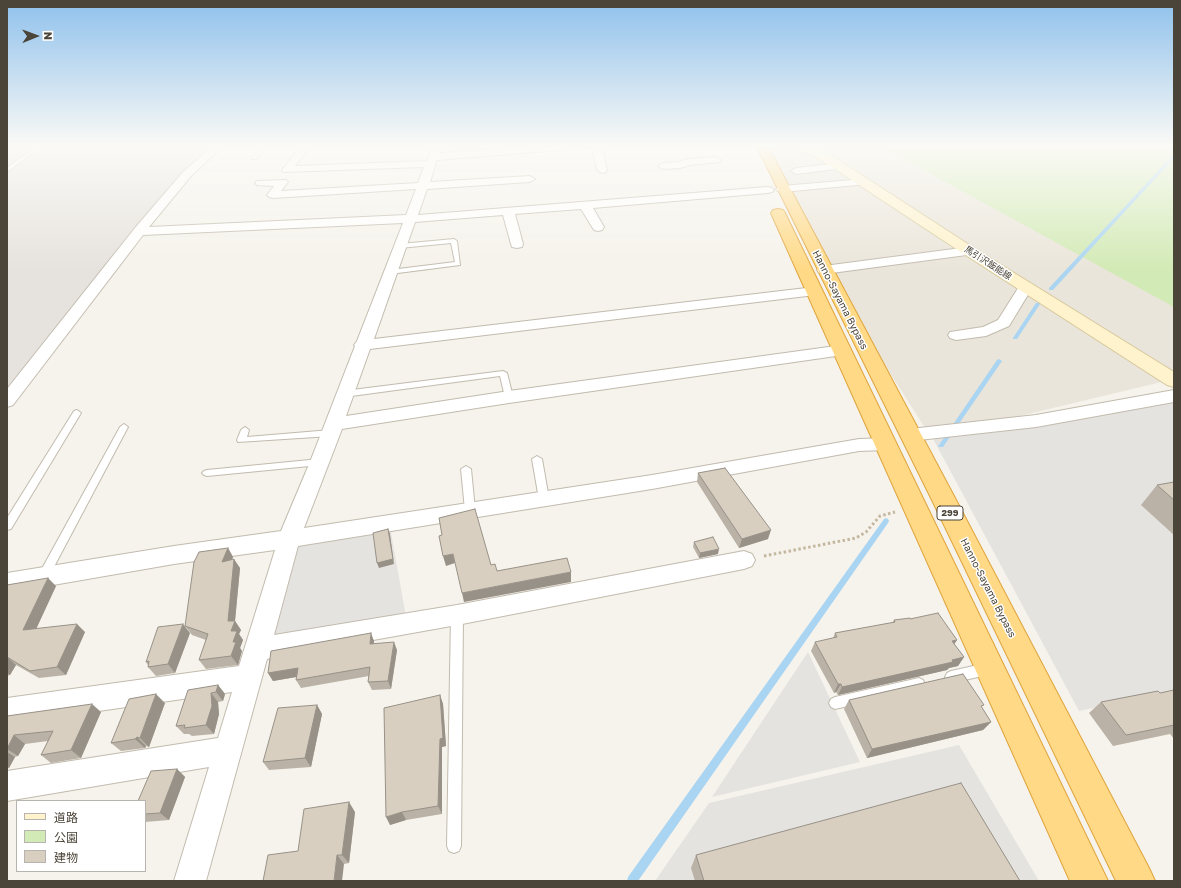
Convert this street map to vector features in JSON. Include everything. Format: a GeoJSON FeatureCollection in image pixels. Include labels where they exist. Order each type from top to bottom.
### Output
{"type":"FeatureCollection","features":[{"type":"Feature","properties":{"kind":"highway","name":"Hanno-Sayama Bypass"},"geometry":{"type":"LineString","coordinates":[[784,188],[820,280],[842,350],[1089,881]]}},
{"type":"Feature","properties":{"kind":"highway","name":"Hanno-Sayama Bypass"},"geometry":{"type":"LineString","coordinates":[[820,280],[910,435],[1136,881]]}},
{"type":"Feature","properties":{"kind":"main road","name":"馬引沢飯能線"},"geometry":{"type":"LineString","coordinates":[[874,188],[1025,288],[1174,381]]}},
{"type":"Feature","properties":{"kind":"street"},"geometry":{"type":"LineString","coordinates":[[7,401],[139,231],[175,188]]}},
{"type":"Feature","properties":{"kind":"street"},"geometry":{"type":"LineString","coordinates":[[278,188],[273,195],[382,188]]}},
{"type":"Feature","properties":{"kind":"street"},"geometry":{"type":"LineString","coordinates":[[190,881],[289,540],[320,462],[421,188]]}},
{"type":"Feature","properties":{"kind":"street"},"geometry":{"type":"LineString","coordinates":[[708,188],[712,194]]}},
{"type":"Feature","properties":{"kind":"street"},"geometry":{"type":"LineString","coordinates":[[139,231],[409,219],[712,194],[747,188]]}},
{"type":"Feature","properties":{"kind":"street"},"geometry":{"type":"LineString","coordinates":[[599,189],[607,203]]}},
{"type":"Feature","properties":{"kind":"street"},"geometry":{"type":"LineString","coordinates":[[585,205],[598,227]]}},
{"type":"Feature","properties":{"kind":"street"},"geometry":{"type":"LineString","coordinates":[[508,211],[517,244]]}},
{"type":"Feature","properties":{"kind":"street"},"geometry":{"type":"LineString","coordinates":[[362,346],[820,280],[969,251]]}},
{"type":"Feature","properties":{"kind":"street"},"geometry":{"type":"LineString","coordinates":[[956,334],[986,331],[1004,323],[1025,288]]}},
{"type":"Feature","properties":{"kind":"street"},"geometry":{"type":"LineString","coordinates":[[332,428],[509,397],[842,350]]}},
{"type":"Feature","properties":{"kind":"street"},"geometry":{"type":"LineString","coordinates":[[910,435],[1036,421],[1174,396]]}},
{"type":"Feature","properties":{"kind":"street"},"geometry":{"type":"LineString","coordinates":[[7,583],[174,555],[289,540],[544,499],[859,445],[886,444]]}},
{"type":"Feature","properties":{"kind":"street"},"geometry":{"type":"LineString","coordinates":[[258,649],[457,615],[744,560]]}},
{"type":"Feature","properties":{"kind":"street"},"geometry":{"type":"LineString","coordinates":[[7,711],[250,677]]}},
{"type":"Feature","properties":{"kind":"street"},"geometry":{"type":"LineString","coordinates":[[7,786],[228,750]]}},
{"type":"Feature","properties":{"kind":"lane"},"geometry":{"type":"LineString","coordinates":[[390,272],[458,264],[454,241],[400,246]]}},
{"type":"Feature","properties":{"kind":"lane"},"geometry":{"type":"LineString","coordinates":[[344,394],[502,373],[509,397]]}},
{"type":"Feature","properties":{"kind":"lane"},"geometry":{"type":"LineString","coordinates":[[7,526],[77,413]]}},
{"type":"Feature","properties":{"kind":"lane"},"geometry":{"type":"LineString","coordinates":[[44,577],[124,427]]}},
{"type":"Feature","properties":{"kind":"lane"},"geometry":{"type":"LineString","coordinates":[[245,430],[241,440],[332,428]]}},
{"type":"Feature","properties":{"kind":"lane"},"geometry":{"type":"LineString","coordinates":[[537,459],[544,499]]}},
{"type":"Feature","properties":{"kind":"lane"},"geometry":{"type":"LineString","coordinates":[[207,473],[320,462]]}},
{"type":"Feature","properties":{"kind":"lane"},"geometry":{"type":"LineString","coordinates":[[466,469],[470,510]]}},
{"type":"Feature","properties":{"kind":"lane"},"geometry":{"type":"LineString","coordinates":[[454,846],[457,615]]}},
{"type":"Feature","properties":{"kind":"lane"},"geometry":{"type":"LineString","coordinates":[[835,703],[991,668]]}},
{"type":"Feature","properties":{"kind":"path"},"geometry":{"type":"LineString","coordinates":[[744,560],[856,538],[866,532],[880,516],[915,506]]}},
{"type":"Feature","properties":{"kind":"shaded area"},"geometry":{"type":"Polygon","coordinates":[[[7,188],[176,188],[7,392],[7,188]]]}},
{"type":"Feature","properties":{"kind":"shaded area"},"geometry":{"type":"Polygon","coordinates":[[[782,188],[1174,188],[1174,379],[982,425],[927,431],[824,270],[782,188]]]}},
{"type":"Feature","properties":{"kind":"shaded area"},"geometry":{"type":"Polygon","coordinates":[[[1174,399],[1174,691],[1079,711],[931,435],[1174,399]]]}},
{"type":"Feature","properties":{"kind":"shaded area"},"geometry":{"type":"Polygon","coordinates":[[[390,527],[406,617],[295,636],[274,634],[299,542],[390,527]]]}},
{"type":"Feature","properties":{"kind":"shaded area"},"geometry":{"type":"Polygon","coordinates":[[[808,652],[860,762],[712,797],[808,652]]]}},
{"type":"Feature","properties":{"kind":"shaded area"},"geometry":{"type":"Polygon","coordinates":[[[959,745],[1039,881],[655,881],[709,803],[959,745]]]}},
{"type":"Feature","properties":{"kind":"green space"},"geometry":{"type":"Polygon","coordinates":[[[957,188],[1174,188],[1174,307],[957,188]]]}},
{"type":"Feature","properties":{"kind":"building"},"geometry":{"type":"Polygon","coordinates":[[[725,468],[771,530],[742,539],[698,473],[725,468]]]}},
{"type":"Feature","properties":{"kind":"building"},"geometry":{"type":"Polygon","coordinates":[[[1174,482],[1174,500],[1157,485],[1174,482]]]}},
{"type":"Feature","properties":{"kind":"building"},"geometry":{"type":"Polygon","coordinates":[[[475,509],[491,565],[495,564],[497,571],[567,558],[571,572],[462,593],[453,554],[443,556],[439,536],[442,535],[439,518],[475,509]]]}},
{"type":"Feature","properties":{"kind":"building"},"geometry":{"type":"Polygon","coordinates":[[[388,529],[393,559],[377,563],[373,533],[388,529]]]}},
{"type":"Feature","properties":{"kind":"building"},"geometry":{"type":"Polygon","coordinates":[[[713,537],[719,549],[700,553],[694,542],[713,537]]]}},
{"type":"Feature","properties":{"kind":"building"},"geometry":{"type":"Polygon","coordinates":[[[228,548],[222,562],[234,559],[228,621],[235,621],[231,631],[237,631],[233,642],[236,642],[231,656],[199,660],[208,634],[185,626],[194,562],[199,552],[228,548]]]}},
{"type":"Feature","properties":{"kind":"building"},"geometry":{"type":"Polygon","coordinates":[[[48,578],[23,630],[77,624],[57,667],[30,671],[7,657],[7,585],[48,578]]]}},
{"type":"Feature","properties":{"kind":"building"},"geometry":{"type":"Polygon","coordinates":[[[938,613],[957,640],[952,641],[964,657],[952,660],[953,662],[842,687],[841,684],[838,684],[815,642],[837,637],[835,633],[895,622],[894,620],[910,619],[938,613]]]}},
{"type":"Feature","properties":{"kind":"building"},"geometry":{"type":"Polygon","coordinates":[[[183,624],[168,664],[148,667],[149,661],[146,662],[158,627],[183,624]]]}},
{"type":"Feature","properties":{"kind":"building"},"geometry":{"type":"Polygon","coordinates":[[[371,633],[370,644],[394,642],[388,681],[368,682],[370,667],[296,680],[298,668],[268,673],[271,651],[371,633]]]}},
{"type":"Feature","properties":{"kind":"building"},"geometry":{"type":"Polygon","coordinates":[[[963,674],[984,705],[981,706],[991,722],[872,749],[849,700],[963,674]]]}},
{"type":"Feature","properties":{"kind":"building"},"geometry":{"type":"Polygon","coordinates":[[[218,685],[216,692],[211,693],[212,706],[206,725],[184,728],[185,725],[176,726],[188,690],[218,685]]]}},
{"type":"Feature","properties":{"kind":"building"},"geometry":{"type":"Polygon","coordinates":[[[1174,690],[1174,725],[1126,735],[1101,702],[1158,691],[1160,693],[1174,690]]]}},
{"type":"Feature","properties":{"kind":"building"},"geometry":{"type":"Polygon","coordinates":[[[156,694],[140,738],[137,737],[135,739],[111,743],[129,699],[156,694]]]}},
{"type":"Feature","properties":{"kind":"building"},"geometry":{"type":"Polygon","coordinates":[[[440,695],[443,738],[440,739],[438,806],[402,812],[386,817],[384,708],[440,695]]]}},
{"type":"Feature","properties":{"kind":"building"},"geometry":{"type":"Polygon","coordinates":[[[92,704],[71,750],[41,755],[53,731],[14,735],[7,749],[7,716],[92,704]]]}},
{"type":"Feature","properties":{"kind":"building"},"geometry":{"type":"Polygon","coordinates":[[[317,705],[305,758],[263,762],[278,708],[317,705]]]}},
{"type":"Feature","properties":{"kind":"building"},"geometry":{"type":"Polygon","coordinates":[[[177,769],[160,813],[146,814],[146,800],[138,800],[151,771],[177,769]]]}},
{"type":"Feature","properties":{"kind":"building"},"geometry":{"type":"Polygon","coordinates":[[[961,783],[1020,881],[704,881],[696,855],[961,783]]]}},
{"type":"Feature","properties":{"kind":"building"},"geometry":{"type":"Polygon","coordinates":[[[349,802],[342,855],[337,855],[334,881],[263,881],[268,855],[298,851],[304,809],[349,802]]]}},
{"type":"Feature","properties":{"kind":"waterway"},"geometry":{"type":"LineString","coordinates":[[1051,289],[1144,188]]}},
{"type":"Feature","properties":{"kind":"waterway"},"geometry":{"type":"LineString","coordinates":[[1015,338],[1038,304]]}},
{"type":"Feature","properties":{"kind":"waterway"},"geometry":{"type":"LineString","coordinates":[[941,446],[999,361]]}},
{"type":"Feature","properties":{"kind":"waterway"},"geometry":{"type":"LineString","coordinates":[[632,881],[886,521]]}}]}
